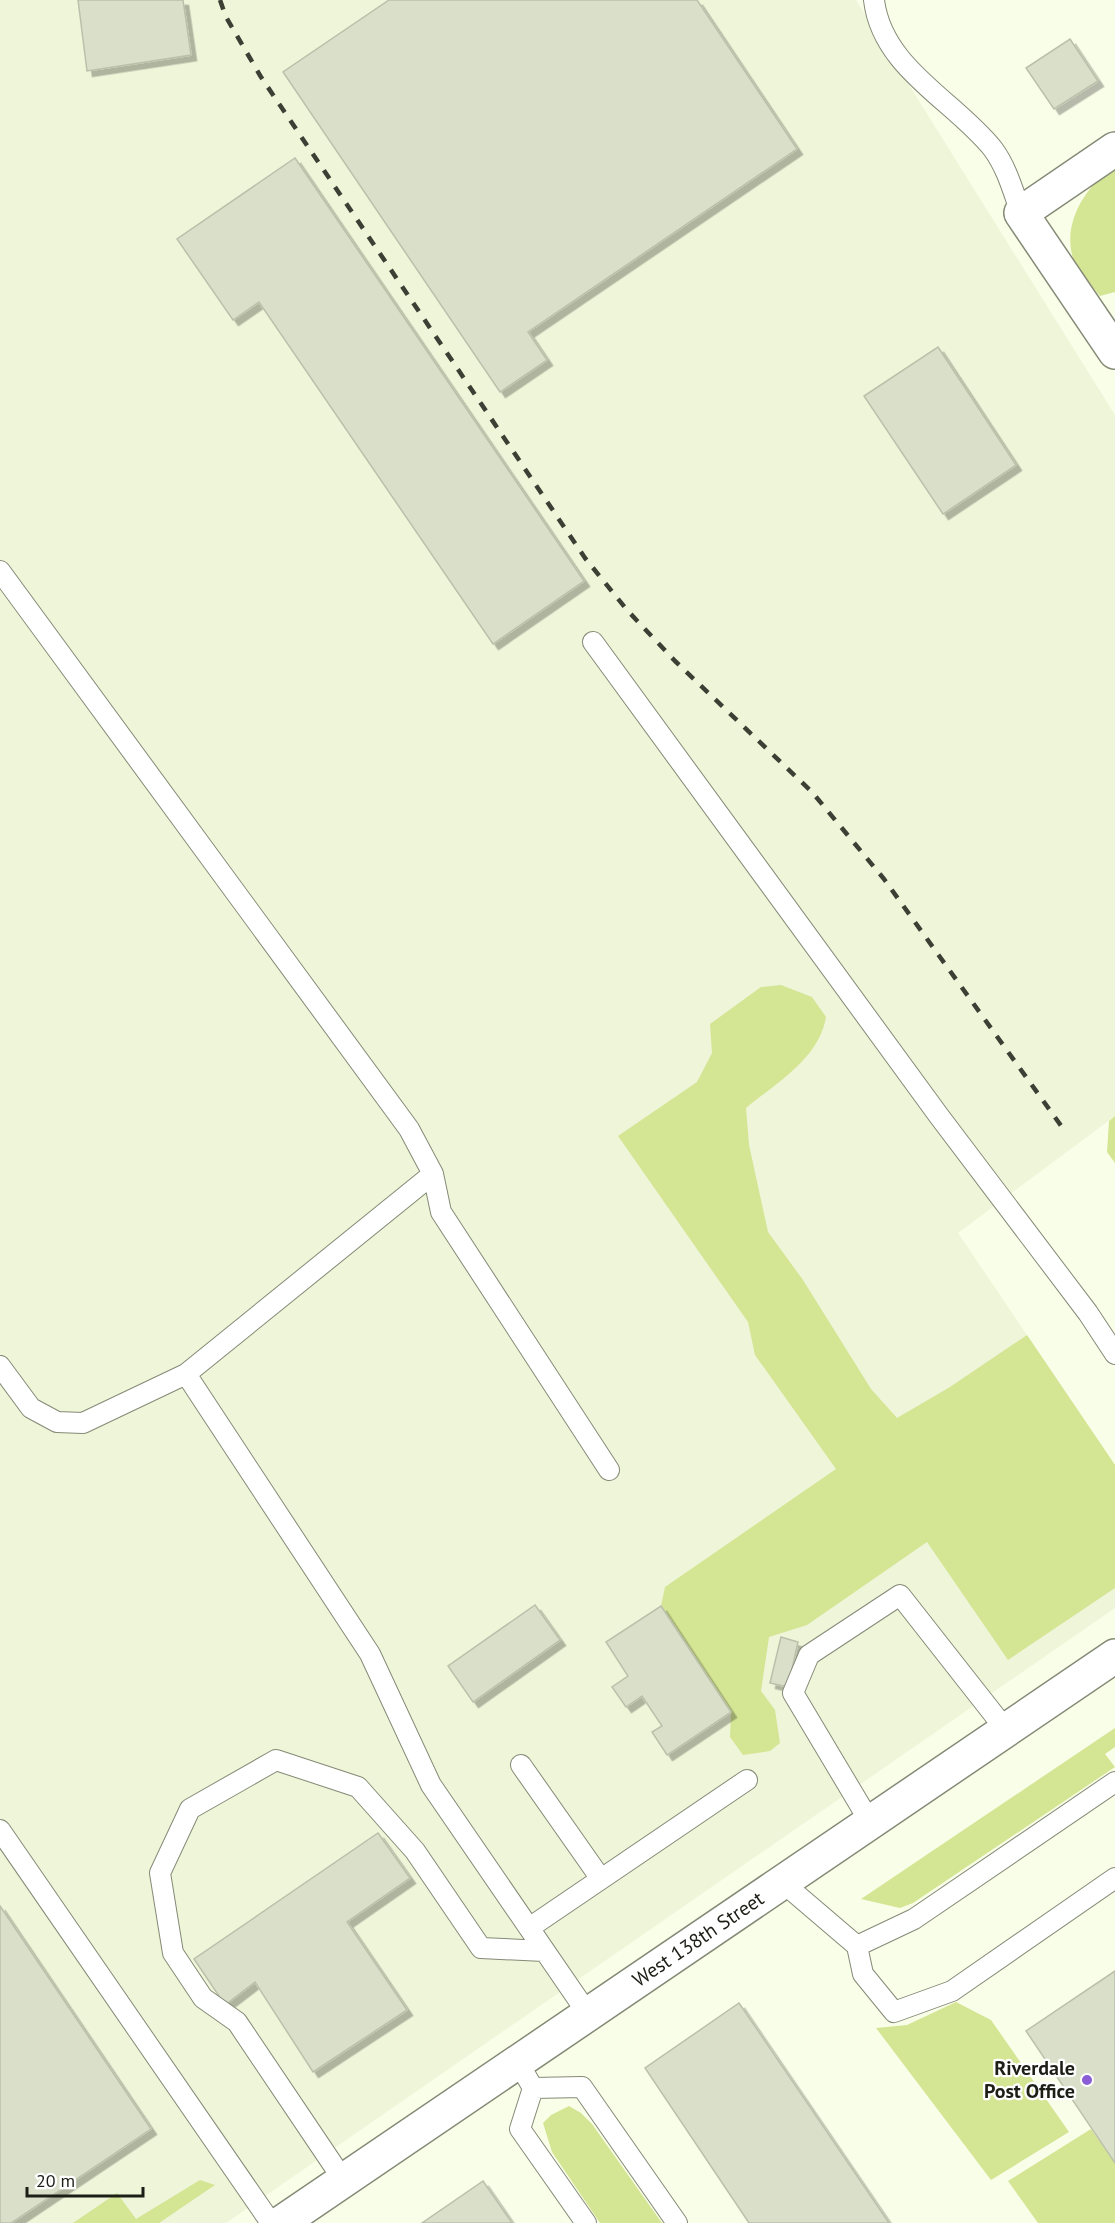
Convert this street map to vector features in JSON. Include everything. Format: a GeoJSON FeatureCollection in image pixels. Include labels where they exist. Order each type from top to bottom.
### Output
{"type":"FeatureCollection","features":[{"type":"Feature","properties":{"kind":"street"},"geometry":{"type":"LineString","coordinates":[[1115,149],[1021,213],[1115,352]]}},
{"type":"Feature","properties":{"kind":"street","name":"West 138th Street"},"geometry":{"type":"LineString","coordinates":[[281,2223],[344,2181],[525,2075],[588,2014],[1115,1656]]}},
{"type":"Feature","properties":{"kind":"lane"},"geometry":{"type":"LineString","coordinates":[[874,0],[876,17],[883,34],[902,62],[991,147],[1003,164],[1021,213]]}},
{"type":"Feature","properties":{"kind":"lane"},"geometry":{"type":"LineString","coordinates":[[0,571],[409,1129],[434,1174],[441,1212],[609,1470]]}},
{"type":"Feature","properties":{"kind":"lane"},"geometry":{"type":"LineString","coordinates":[[594,642],[939,1116],[1088,1313],[1115,1354]]}},
{"type":"Feature","properties":{"kind":"lane"},"geometry":{"type":"LineString","coordinates":[[0,1366],[31,1408],[57,1422],[83,1423],[186,1374],[434,1174]]}},
{"type":"Feature","properties":{"kind":"lane"},"geometry":{"type":"LineString","coordinates":[[186,1374],[370,1654],[432,1785],[588,2014]]}},
{"type":"Feature","properties":{"kind":"lane"},"geometry":{"type":"LineString","coordinates":[[870,1822],[794,1693],[809,1656],[900,1595],[1006,1730]]}},
{"type":"Feature","properties":{"kind":"lane"},"geometry":{"type":"LineString","coordinates":[[344,2181],[237,2022],[202,1998],[173,1953],[160,1873],[190,1809],[276,1760],[358,1787],[415,1851],[481,1948],[544,1951]]}},
{"type":"Feature","properties":{"kind":"lane"},"geometry":{"type":"LineString","coordinates":[[521,1765],[601,1879]]}},
{"type":"Feature","properties":{"kind":"lane"},"geometry":{"type":"LineString","coordinates":[[529,1928],[747,1780]]}},
{"type":"Feature","properties":{"kind":"lane"},"geometry":{"type":"LineString","coordinates":[[858,1946],[914,1919],[1115,1782]]}},
{"type":"Feature","properties":{"kind":"lane"},"geometry":{"type":"LineString","coordinates":[[0,1830],[270,2223]]}},
{"type":"Feature","properties":{"kind":"lane"},"geometry":{"type":"LineString","coordinates":[[782,1882],[858,1946],[863,1974],[894,2012],[952,1991],[1115,1878]]}},
{"type":"Feature","properties":{"kind":"lane"},"geometry":{"type":"LineString","coordinates":[[586,2223],[520,2129],[525,2075],[582,2087],[677,2223]]}},
{"type":"Feature","properties":{"kind":"shaded area"},"geometry":{"type":"Polygon","coordinates":[[[0,0],[856,0],[1115,415],[1115,1116],[958,1233],[1115,1465],[1115,1608],[226,2223],[0,2223],[0,0]]]}},
{"type":"Feature","properties":{"kind":"green space"},"geometry":{"type":"Polygon","coordinates":[[[1115,166],[1115,292],[1100,296],[1073,258],[1070,245],[1071,232],[1079,206],[1086,194],[1104,174],[1115,166]]]}},
{"type":"Feature","properties":{"kind":"green space"},"geometry":{"type":"Polygon","coordinates":[[[781,985],[812,997],[826,1017],[822,1032],[806,1058],[746,1108],[749,1145],[768,1232],[803,1280],[871,1389],[897,1418],[950,1387],[1027,1335],[1115,1465],[1115,1588],[1008,1660],[927,1542],[807,1625],[769,1637],[761,1691],[775,1710],[780,1743],[770,1751],[743,1755],[730,1737],[731,1712],[661,1606],[665,1587],[836,1469],[755,1355],[748,1322],[618,1136],[697,1082],[712,1053],[710,1024],[761,987],[781,985]]]}},
{"type":"Feature","properties":{"kind":"green space"},"geometry":{"type":"Polygon","coordinates":[[[1115,1116],[1115,1163],[1107,1152],[1109,1121],[1115,1116]]]}},
{"type":"Feature","properties":{"kind":"green space"},"geometry":{"type":"Polygon","coordinates":[[[1115,1728],[1115,1747],[1105,1754],[1115,1767],[913,1903],[900,1908],[861,1899],[1115,1728]]]}},
{"type":"Feature","properties":{"kind":"green space"},"geometry":{"type":"Polygon","coordinates":[[[956,2002],[991,2020],[1069,2132],[991,2180],[876,2028],[907,2025],[956,2002]]]}},
{"type":"Feature","properties":{"kind":"green space"},"geometry":{"type":"Polygon","coordinates":[[[569,2106],[581,2113],[592,2124],[662,2223],[600,2223],[552,2152],[543,2123],[551,2115],[569,2106]]]}},
{"type":"Feature","properties":{"kind":"green space"},"geometry":{"type":"Polygon","coordinates":[[[1091,2129],[1115,2163],[1115,2223],[1038,2223],[1008,2181],[1091,2129]]]}},
{"type":"Feature","properties":{"kind":"green space"},"geometry":{"type":"Polygon","coordinates":[[[200,2180],[215,2185],[159,2223],[73,2223],[117,2193],[136,2219],[200,2180]]]}},
{"type":"Feature","properties":{"kind":"building"},"geometry":{"type":"Polygon","coordinates":[[[78,0],[183,0],[191,55],[87,71],[78,0]]]}},
{"type":"Feature","properties":{"kind":"building"},"geometry":{"type":"Polygon","coordinates":[[[389,0],[697,0],[797,149],[528,332],[547,360],[500,392],[283,72],[389,0]]]}},
{"type":"Feature","properties":{"kind":"building"},"geometry":{"type":"Polygon","coordinates":[[[1070,39],[1098,81],[1054,109],[1026,68],[1070,39]]]}},
{"type":"Feature","properties":{"kind":"building"},"geometry":{"type":"Polygon","coordinates":[[[295,158],[584,581],[493,644],[259,302],[233,320],[177,239],[295,158]]]}},
{"type":"Feature","properties":{"kind":"building"},"geometry":{"type":"Polygon","coordinates":[[[938,347],[1016,465],[943,514],[864,396],[938,347]]]}},
{"type":"Feature","properties":{"kind":"building"},"geometry":{"type":"Polygon","coordinates":[[[535,1605],[560,1640],[473,1702],[448,1666],[535,1605]]]}},
{"type":"Feature","properties":{"kind":"building"},"geometry":{"type":"Polygon","coordinates":[[[661,1606],[731,1712],[667,1755],[652,1732],[662,1726],[642,1696],[626,1707],[612,1687],[628,1676],[606,1642],[661,1606]]]}},
{"type":"Feature","properties":{"kind":"building"},"geometry":{"type":"Polygon","coordinates":[[[781,1637],[798,1642],[788,1687],[770,1683],[781,1637]]]}},
{"type":"Feature","properties":{"kind":"building"},"geometry":{"type":"Polygon","coordinates":[[[378,1833],[410,1878],[347,1922],[407,2010],[313,2072],[255,1982],[225,2005],[194,1959],[378,1833]]]}},
{"type":"Feature","properties":{"kind":"building"},"geometry":{"type":"Polygon","coordinates":[[[0,1906],[151,2129],[11,2223],[0,2223],[0,1906]]]}},
{"type":"Feature","properties":{"kind":"building","name":"Riverdale Post Office"},"geometry":{"type":"Polygon","coordinates":[[[1115,1971],[1115,2163],[1026,2031],[1115,1971]]]}},
{"type":"Feature","properties":{"kind":"building"},"geometry":{"type":"Polygon","coordinates":[[[739,2003],[889,2223],[749,2223],[645,2068],[739,2003]]]}},
{"type":"Feature","properties":{"kind":"building"},"geometry":{"type":"Polygon","coordinates":[[[483,2181],[512,2223],[422,2223],[483,2181]]]}},
{"type":"Feature","properties":{"kind":"railway"},"geometry":{"type":"LineString","coordinates":[[220,0],[226,17],[261,77],[585,558],[627,610],[675,661],[812,792],[884,879],[1062,1127]]}},
{"type":"Feature","properties":{"kind":"place","name":"Riverdale Post Office"},"geometry":{"type":"Point","coordinates":[1087,2080]}}]}
